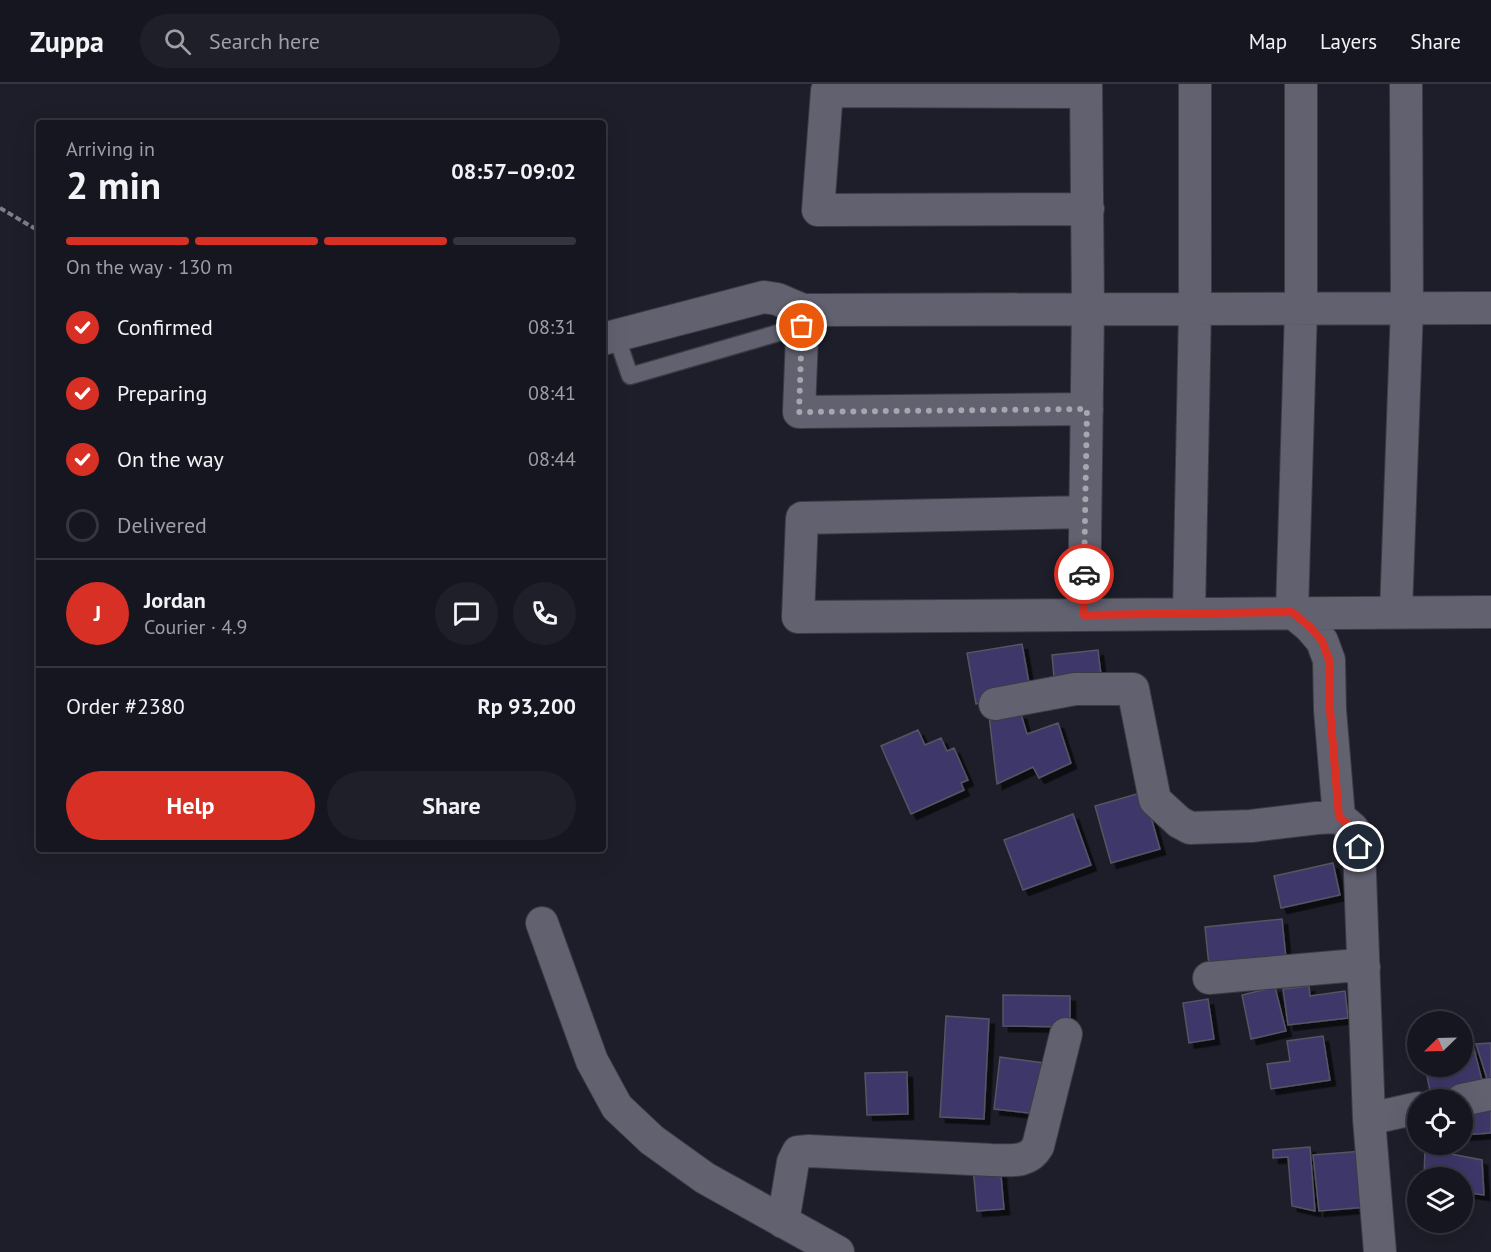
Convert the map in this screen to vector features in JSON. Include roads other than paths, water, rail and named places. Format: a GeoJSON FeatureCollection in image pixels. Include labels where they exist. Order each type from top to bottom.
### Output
{"type":"FeatureCollection","features":[{"type":"Feature","properties":{"kind":"street"},"geometry":{"type":"LineString","coordinates":[[1189,614],[1195,309],[1195,84]]}},
{"type":"Feature","properties":{"kind":"street"},"geometry":{"type":"LineString","coordinates":[[1292,612],[1301,309],[1301,84]]}},
{"type":"Feature","properties":{"kind":"street"},"geometry":{"type":"LineString","coordinates":[[1396,612],[1407,308],[1406,84]]}},
{"type":"Feature","properties":{"kind":"street"},"geometry":{"type":"LineString","coordinates":[[1084,615],[1088,309],[1088,209],[1086,88],[827,91],[818,210],[1088,209]]}},
{"type":"Feature","properties":{"kind":"street"},"geometry":{"type":"LineString","coordinates":[[610,337],[764,297],[777,299],[802,318],[1088,309],[1491,308]]}},
{"type":"Feature","properties":{"kind":"street"},"geometry":{"type":"LineString","coordinates":[[802,318],[799,412],[1087,409]]}},
{"type":"Feature","properties":{"kind":"street"},"geometry":{"type":"LineString","coordinates":[[1085,512],[802,518],[798,617],[1491,612]]}},
{"type":"Feature","properties":{"kind":"street"},"geometry":{"type":"LineString","coordinates":[[1292,612],[1322,641],[1329,660],[1330,710],[1339,817]]}},
{"type":"Feature","properties":{"kind":"street"},"geometry":{"type":"LineString","coordinates":[[995,704],[1075,689],[1133,689],[1155,801],[1179,822],[1190,828],[1212,828],[1339,817],[1353,829],[1359,847],[1369,1119],[1380,1252]]}},
{"type":"Feature","properties":{"kind":"street"},"geometry":{"type":"LineString","coordinates":[[542,923],[592,1061],[617,1107],[652,1140],[705,1178],[838,1252]]}},
{"type":"Feature","properties":{"kind":"street"},"geometry":{"type":"LineString","coordinates":[[1209,978],[1346,966],[1364,967]]}},
{"type":"Feature","properties":{"kind":"street"},"geometry":{"type":"LineString","coordinates":[[783,1222],[793,1162],[798,1152],[992,1160],[1018,1160],[1030,1156],[1038,1146],[1066,1034]]}},
{"type":"Feature","properties":{"kind":"street"},"geometry":{"type":"LineString","coordinates":[[1473,1098],[1491,1094]]}},
{"type":"Feature","properties":{"kind":"street"},"geometry":{"type":"LineString","coordinates":[[1369,1119],[1407,1110]]}},
{"type":"Feature","properties":{"kind":"lane"},"geometry":{"type":"LineString","coordinates":[[610,337],[630,376],[802,318]]}}]}
